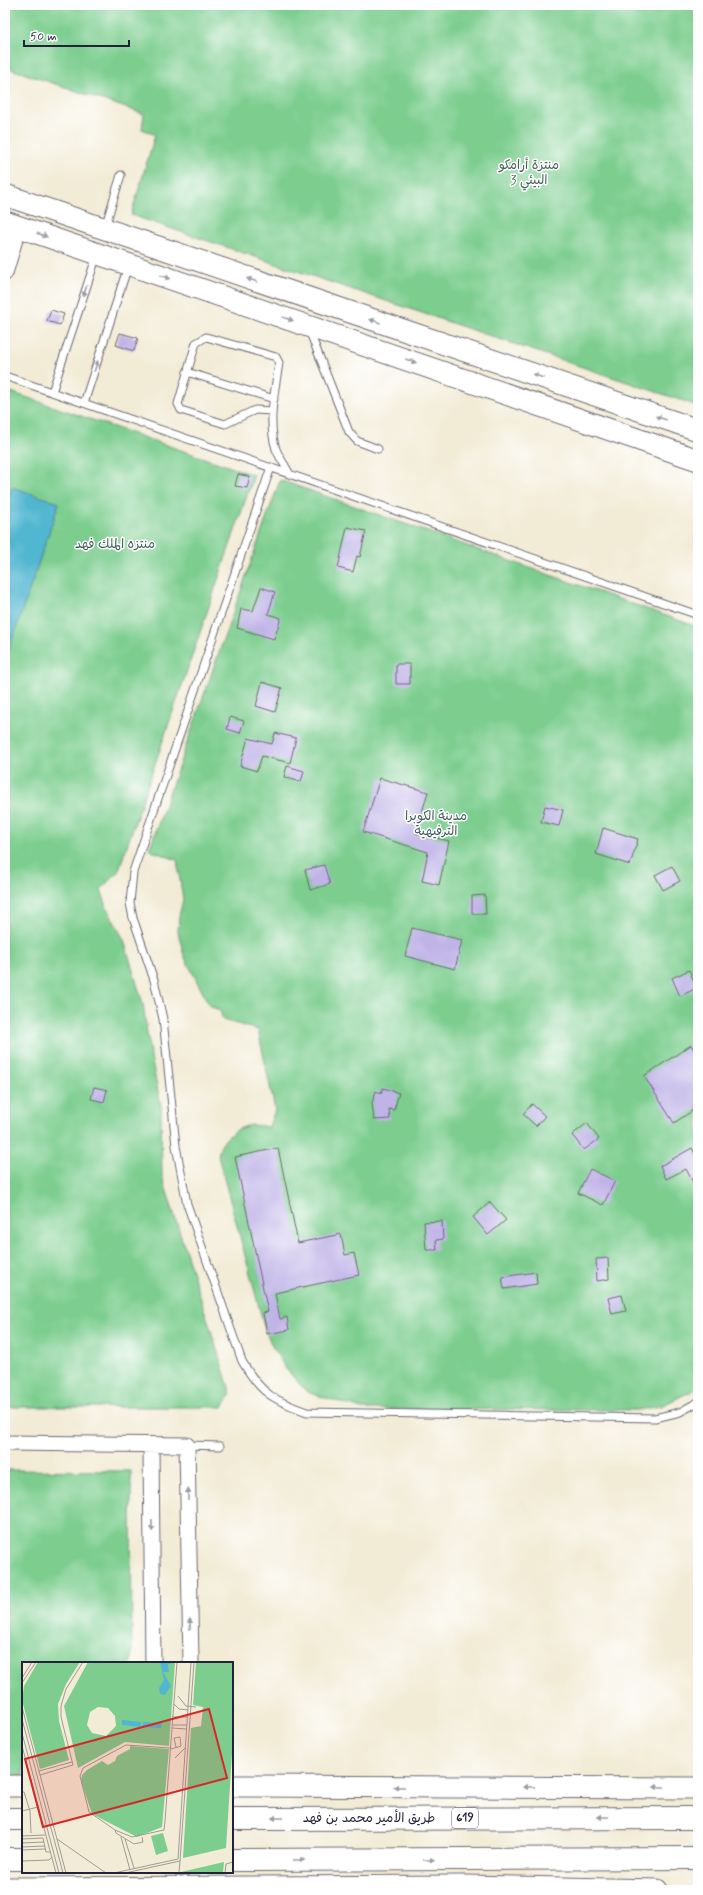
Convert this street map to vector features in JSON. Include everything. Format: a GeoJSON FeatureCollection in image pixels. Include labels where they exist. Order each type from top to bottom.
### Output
{"type":"FeatureCollection","features":[{"type":"Feature","properties":{"kind":"highway","name":"طريق الأمير محمد بن فهد"},"geometry":{"type":"LineString","coordinates":[[233,1819],[698,1817]]}},
{"type":"Feature","properties":{"kind":"highway"},"geometry":{"type":"LineString","coordinates":[[5,1819],[22,1819]]}},
{"type":"Feature","properties":{"kind":"highway"},"geometry":{"type":"LineString","coordinates":[[233,1860],[698,1858]]}},
{"type":"Feature","properties":{"kind":"highway"},"geometry":{"type":"LineString","coordinates":[[5,1859],[22,1859]]}},
{"type":"Feature","properties":{"kind":"highway"},"geometry":{"type":"LineString","coordinates":[[543,1859],[698,1869]]}},
{"type":"Feature","properties":{"kind":"street"},"geometry":{"type":"LineString","coordinates":[[5,195],[698,430]]}},
{"type":"Feature","properties":{"kind":"street"},"geometry":{"type":"LineString","coordinates":[[67,244],[75,220]]}},
{"type":"Feature","properties":{"kind":"street"},"geometry":{"type":"LineString","coordinates":[[5,273],[12,224],[698,460]]}},
{"type":"Feature","properties":{"kind":"street"},"geometry":{"type":"LineString","coordinates":[[186,284],[193,260]]}},
{"type":"Feature","properties":{"kind":"street"},"geometry":{"type":"LineString","coordinates":[[308,326],[316,301]]}},
{"type":"Feature","properties":{"kind":"street"},"geometry":{"type":"LineString","coordinates":[[582,420],[591,394]]}},
{"type":"Feature","properties":{"kind":"street"},"geometry":{"type":"LineString","coordinates":[[5,1443],[187,1445],[191,1662]]}},
{"type":"Feature","properties":{"kind":"street"},"geometry":{"type":"LineString","coordinates":[[151,1445],[153,1662]]}},
{"type":"Feature","properties":{"kind":"street"},"geometry":{"type":"LineString","coordinates":[[5,1786],[22,1786]]}},
{"type":"Feature","properties":{"kind":"street"},"geometry":{"type":"LineString","coordinates":[[233,1786],[698,1788]]}},
{"type":"Feature","properties":{"kind":"street"},"geometry":{"type":"LineString","coordinates":[[5,1888],[498,1888],[657,1890]]}},
{"type":"Feature","properties":{"kind":"lane"},"geometry":{"type":"LineString","coordinates":[[104,229],[122,175]]}},
{"type":"Feature","properties":{"kind":"lane"},"geometry":{"type":"LineString","coordinates":[[52,392],[97,254]]}},
{"type":"Feature","properties":{"kind":"lane"},"geometry":{"type":"LineString","coordinates":[[84,403],[129,265]]}},
{"type":"Feature","properties":{"kind":"lane"},"geometry":{"type":"LineString","coordinates":[[308,326],[349,432],[357,441],[378,449]]}},
{"type":"Feature","properties":{"kind":"lane"},"geometry":{"type":"LineString","coordinates":[[272,411],[255,410],[224,424],[181,410],[178,404],[196,343],[206,337],[268,353],[276,357],[279,363],[272,411],[273,435],[277,450],[289,473]]}},
{"type":"Feature","properties":{"kind":"lane"},"geometry":{"type":"LineString","coordinates":[[187,372],[274,399]]}},
{"type":"Feature","properties":{"kind":"lane"},"geometry":{"type":"LineString","coordinates":[[5,376],[698,615]]}},
{"type":"Feature","properties":{"kind":"lane"},"geometry":{"type":"LineString","coordinates":[[271,468],[133,872],[130,888],[130,903],[133,918],[154,980],[163,1019],[176,1146],[187,1204],[242,1361],[253,1380],[268,1395],[284,1404],[307,1412],[654,1418],[680,1412],[698,1402]]}},
{"type":"Feature","properties":{"kind":"lane"},"geometry":{"type":"LineString","coordinates":[[187,1445],[220,1446]]}},
{"type":"Feature","properties":{"kind":"green space","name":"منتزة أرامكو البيئي 3"},"geometry":{"type":"Polygon","coordinates":[[[5,5],[698,5],[698,406],[131,215],[155,135],[142,129],[144,114],[5,67],[5,5]]]}},
{"type":"Feature","properties":{"kind":"green space","name":"منتزه الملك فهد"},"geometry":{"type":"Polygon","coordinates":[[[5,390],[254,475],[118,872],[101,889],[107,908],[124,940],[143,1004],[149,1047],[161,1106],[162,1176],[231,1394],[223,1407],[5,1407],[5,390]]]}},
{"type":"Feature","properties":{"kind":"green space","name":"مدينة الكوبرا الترفيهية"},"geometry":{"type":"Polygon","coordinates":[[[280,480],[698,627],[698,1388],[661,1406],[637,1410],[362,1409],[307,1392],[286,1369],[272,1346],[265,1329],[218,1156],[224,1141],[236,1130],[249,1125],[269,1127],[275,1110],[258,1030],[223,1020],[220,1011],[209,1005],[184,956],[178,932],[179,916],[183,900],[177,860],[149,850],[280,480]]]}},
{"type":"Feature","properties":{"kind":"green space"},"geometry":{"type":"Polygon","coordinates":[[[5,1470],[131,1471],[132,1662],[22,1662],[22,1777],[5,1777],[5,1470]]]}},
{"type":"Feature","properties":{"kind":"water"},"geometry":{"type":"Polygon","coordinates":[[[12,487],[59,503],[5,661],[5,508],[12,487]]]}},
{"type":"Feature","properties":{"kind":"building"},"geometry":{"type":"Polygon","coordinates":[[[51,310],[64,314],[60,325],[47,321],[51,310]]]}},
{"type":"Feature","properties":{"kind":"building"},"geometry":{"type":"Polygon","coordinates":[[[120,333],[138,338],[134,351],[116,345],[120,333]]]}},
{"type":"Feature","properties":{"kind":"building"},"geometry":{"type":"Polygon","coordinates":[[[238,474],[250,477],[247,488],[235,486],[238,474]]]}},
{"type":"Feature","properties":{"kind":"building"},"geometry":{"type":"Polygon","coordinates":[[[347,527],[366,531],[360,557],[357,556],[353,572],[338,568],[347,527]]]}},
{"type":"Feature","properties":{"kind":"building"},"geometry":{"type":"Polygon","coordinates":[[[261,587],[275,592],[268,614],[281,618],[274,639],[237,628],[241,609],[253,611],[261,587]]]}},
{"type":"Feature","properties":{"kind":"building"},"geometry":{"type":"Polygon","coordinates":[[[396,664],[410,664],[410,684],[396,684],[396,664]]]}},
{"type":"Feature","properties":{"kind":"building"},"geometry":{"type":"Polygon","coordinates":[[[262,682],[282,688],[275,712],[256,706],[262,682]]]}},
{"type":"Feature","properties":{"kind":"building"},"geometry":{"type":"Polygon","coordinates":[[[230,717],[244,721],[240,733],[227,729],[230,717]]]}},
{"type":"Feature","properties":{"kind":"building"},"geometry":{"type":"Polygon","coordinates":[[[275,733],[296,738],[290,763],[262,756],[257,771],[240,766],[248,738],[272,744],[275,733]]]}},
{"type":"Feature","properties":{"kind":"building"},"geometry":{"type":"Polygon","coordinates":[[[287,766],[304,771],[301,782],[284,777],[287,766]]]}},
{"type":"Feature","properties":{"kind":"building"},"geometry":{"type":"Polygon","coordinates":[[[380,778],[428,792],[416,833],[449,841],[439,885],[422,881],[428,852],[363,832],[380,778]]]}},
{"type":"Feature","properties":{"kind":"building"},"geometry":{"type":"Polygon","coordinates":[[[545,806],[563,810],[559,826],[541,822],[545,806]]]}},
{"type":"Feature","properties":{"kind":"building"},"geometry":{"type":"Polygon","coordinates":[[[603,828],[638,839],[630,865],[596,854],[603,828]]]}},
{"type":"Feature","properties":{"kind":"building"},"geometry":{"type":"Polygon","coordinates":[[[324,865],[330,884],[310,890],[305,870],[324,865]]]}},
{"type":"Feature","properties":{"kind":"building"},"geometry":{"type":"Polygon","coordinates":[[[672,866],[680,881],[663,890],[655,875],[672,866]]]}},
{"type":"Feature","properties":{"kind":"building"},"geometry":{"type":"Polygon","coordinates":[[[485,895],[486,914],[472,914],[472,896],[485,895]]]}},
{"type":"Feature","properties":{"kind":"building"},"geometry":{"type":"Polygon","coordinates":[[[412,928],[462,940],[455,969],[405,956],[412,928]]]}},
{"type":"Feature","properties":{"kind":"building"},"geometry":{"type":"Polygon","coordinates":[[[689,970],[697,988],[680,996],[672,978],[689,970]]]}},
{"type":"Feature","properties":{"kind":"building"},"geometry":{"type":"Polygon","coordinates":[[[691,1045],[698,1057],[698,1107],[674,1123],[644,1076],[691,1045]]]}},
{"type":"Feature","properties":{"kind":"building"},"geometry":{"type":"Polygon","coordinates":[[[94,1087],[107,1090],[104,1102],[91,1099],[94,1087]]]}},
{"type":"Feature","properties":{"kind":"building"},"geometry":{"type":"Polygon","coordinates":[[[383,1088],[399,1093],[394,1110],[389,1109],[390,1119],[374,1120],[372,1103],[376,1091],[381,1093],[383,1088]]]}},
{"type":"Feature","properties":{"kind":"building"},"geometry":{"type":"Polygon","coordinates":[[[532,1104],[545,1116],[536,1126],[523,1114],[532,1104]]]}},
{"type":"Feature","properties":{"kind":"building"},"geometry":{"type":"Polygon","coordinates":[[[587,1123],[599,1139],[584,1150],[572,1135],[587,1123]]]}},
{"type":"Feature","properties":{"kind":"building"},"geometry":{"type":"Polygon","coordinates":[[[278,1148],[298,1243],[341,1234],[345,1255],[354,1253],[359,1275],[275,1293],[280,1319],[287,1317],[289,1330],[267,1334],[263,1313],[268,1312],[235,1157],[278,1148]]]}},
{"type":"Feature","properties":{"kind":"building"},"geometry":{"type":"Polygon","coordinates":[[[692,1148],[698,1159],[698,1192],[686,1169],[666,1179],[660,1166],[692,1148]]]}},
{"type":"Feature","properties":{"kind":"building"},"geometry":{"type":"Polygon","coordinates":[[[590,1169],[615,1181],[603,1205],[578,1193],[590,1169]]]}},
{"type":"Feature","properties":{"kind":"building"},"geometry":{"type":"Polygon","coordinates":[[[490,1202],[506,1220],[488,1235],[473,1217],[490,1202]]]}},
{"type":"Feature","properties":{"kind":"building"},"geometry":{"type":"Polygon","coordinates":[[[442,1221],[443,1239],[436,1240],[437,1250],[426,1250],[424,1222],[442,1221]]]}},
{"type":"Feature","properties":{"kind":"building"},"geometry":{"type":"Polygon","coordinates":[[[608,1258],[609,1279],[597,1281],[596,1259],[608,1258]]]}},
{"type":"Feature","properties":{"kind":"building"},"geometry":{"type":"Polygon","coordinates":[[[536,1272],[537,1284],[504,1289],[502,1277],[536,1272]]]}},
{"type":"Feature","properties":{"kind":"building"},"geometry":{"type":"Polygon","coordinates":[[[622,1295],[626,1311],[612,1314],[608,1298],[622,1295]]]}}]}
